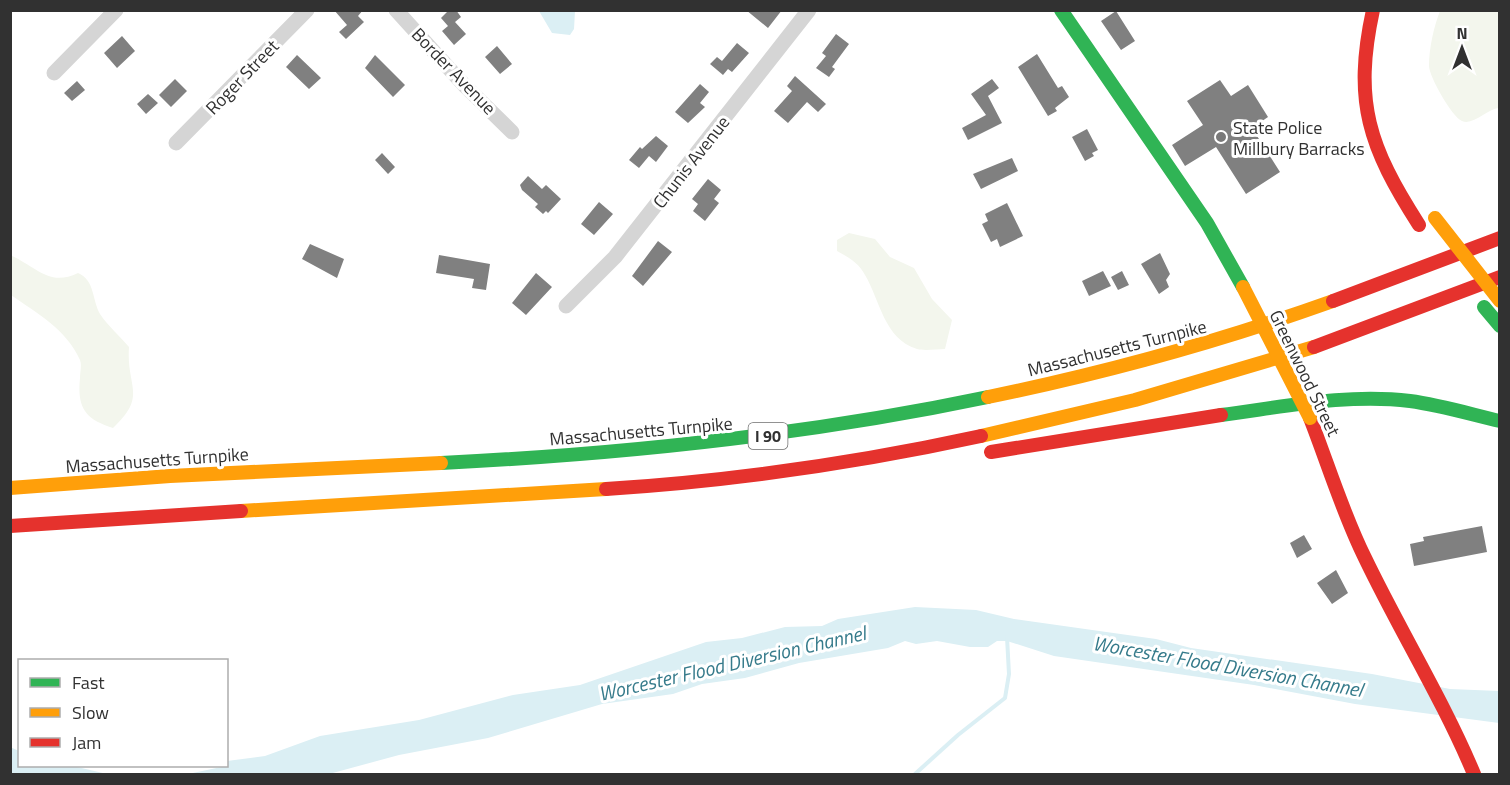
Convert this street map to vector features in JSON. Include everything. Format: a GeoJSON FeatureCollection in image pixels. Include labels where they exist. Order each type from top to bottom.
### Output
{"type":"FeatureCollection","features":[{"type":"Feature","properties":{"kind":"main road","name":"Greenwood Street"},"geometry":{"type":"LineString","coordinates":[[1060,10],[1213,233],[1243,287],[1310,418],[1363,555],[1425,678],[1451,723],[1474,774]]}},
{"type":"Feature","properties":{"kind":"main road"},"geometry":{"type":"LineString","coordinates":[[1373,10],[1364,59],[1366,116],[1384,169],[1427,234],[1500,326]]}},
{"type":"Feature","properties":{"kind":"main road"},"geometry":{"type":"LineString","coordinates":[[1386,20],[1378,59],[1380,98],[1390,146],[1428,209],[1500,301]]}},
{"type":"Feature","properties":{"kind":"main road"},"geometry":{"type":"LineString","coordinates":[[1274,323],[1328,292],[1471,232]]}},
{"type":"Feature","properties":{"kind":"main road","name":"Massachusetts Turnpike"},"geometry":{"type":"LineString","coordinates":[[10,488],[191,475],[499,461],[619,453],[749,438],[966,403],[1129,364],[1274,323],[1500,238]]}},
{"type":"Feature","properties":{"kind":"main road","name":"I 90"},"geometry":{"type":"LineString","coordinates":[[10,526],[612,488],[754,475],[937,446],[1123,403],[1327,342],[1500,277]]}},
{"type":"Feature","properties":{"kind":"main road"},"geometry":{"type":"LineString","coordinates":[[982,454],[1165,423],[1318,402],[1368,399],[1410,401],[1500,421]]}},
{"type":"Feature","properties":{"kind":"main road"},"geometry":{"type":"LineString","coordinates":[[754,475],[903,466]]}},
{"type":"Feature","properties":{"kind":"street"},"geometry":{"type":"LineString","coordinates":[[54,73],[116,10]]}},
{"type":"Feature","properties":{"kind":"street","name":"Roger Street"},"geometry":{"type":"LineString","coordinates":[[176,142],[307,10]]}},
{"type":"Feature","properties":{"kind":"street","name":"Border Avenue"},"geometry":{"type":"LineString","coordinates":[[396,10],[465,86],[512,132]]}},
{"type":"Feature","properties":{"kind":"street","name":"Chunis Avenue"},"geometry":{"type":"LineString","coordinates":[[566,306],[615,257],[808,10]]}},
{"type":"Feature","properties":{"kind":"shaded area"},"geometry":{"type":"Polygon","coordinates":[[[1440,11],[1499,11],[1499,108],[1471,121],[1462,121],[1453,112],[1430,71],[1431,45],[1440,11]]]}},
{"type":"Feature","properties":{"kind":"shaded area"},"geometry":{"type":"Polygon","coordinates":[[[849,233],[875,239],[890,257],[914,268],[932,299],[952,320],[945,349],[917,349],[897,337],[884,318],[863,271],[853,261],[837,251],[837,240],[849,233]]]}},
{"type":"Feature","properties":{"kind":"shaded area"},"geometry":{"type":"Polygon","coordinates":[[[10,255],[51,277],[68,277],[78,273],[83,276],[90,285],[100,314],[129,347],[133,399],[124,417],[113,428],[96,421],[85,411],[79,388],[81,362],[67,339],[50,323],[11,295],[10,255]]]}},
{"type":"Feature","properties":{"kind":"water"},"geometry":{"type":"Polygon","coordinates":[[[539,11],[575,11],[574,29],[570,35],[552,33],[539,11]]]}},
{"type":"Feature","properties":{"kind":"water","name":"Worcester Flood Diversion Channel"},"geometry":{"type":"Polygon","coordinates":[[[915,607],[976,610],[1014,619],[1156,639],[1191,648],[1372,674],[1450,689],[1499,691],[1499,723],[1355,704],[1254,685],[1054,656],[1007,641],[997,641],[988,647],[970,647],[937,641],[916,644],[905,641],[888,648],[799,663],[745,678],[702,684],[673,694],[602,704],[488,738],[399,755],[329,774],[188,774],[228,767],[228,761],[265,756],[320,736],[419,720],[513,695],[580,685],[706,642],[742,638],[785,627],[822,626],[838,619],[915,607]]]}},
{"type":"Feature","properties":{"kind":"water"},"geometry":{"type":"Polygon","coordinates":[[[10,747],[18,751],[18,767],[77,767],[107,774],[11,774],[10,747]]]}},
{"type":"Feature","properties":{"kind":"building"},"geometry":{"type":"Polygon","coordinates":[[[334,10],[363,10],[358,16],[364,22],[346,39],[339,32],[347,25],[334,10]]]}},
{"type":"Feature","properties":{"kind":"building"},"geometry":{"type":"Polygon","coordinates":[[[449,10],[456,10],[461,17],[455,22],[466,34],[454,45],[442,31],[448,26],[441,18],[449,10]]]}},
{"type":"Feature","properties":{"kind":"building"},"geometry":{"type":"Polygon","coordinates":[[[746,10],[782,10],[768,28],[746,10]]]}},
{"type":"Feature","properties":{"kind":"building"},"geometry":{"type":"Polygon","coordinates":[[[1116,11],[1135,41],[1121,50],[1101,21],[1116,11]]]}},
{"type":"Feature","properties":{"kind":"building"},"geometry":{"type":"Polygon","coordinates":[[[836,34],[849,44],[832,67],[835,69],[829,77],[816,68],[826,56],[822,53],[836,34]]]}},
{"type":"Feature","properties":{"kind":"building"},"geometry":{"type":"Polygon","coordinates":[[[122,36],[135,51],[117,68],[104,53],[122,36]]]}},
{"type":"Feature","properties":{"kind":"building"},"geometry":{"type":"Polygon","coordinates":[[[737,43],[749,53],[732,72],[728,69],[723,75],[710,64],[717,57],[722,61],[737,43]]]}},
{"type":"Feature","properties":{"kind":"building"},"geometry":{"type":"Polygon","coordinates":[[[497,46],[512,64],[500,74],[485,57],[497,46]]]}},
{"type":"Feature","properties":{"kind":"building"},"geometry":{"type":"Polygon","coordinates":[[[1037,54],[1058,88],[1062,86],[1069,97],[1055,108],[1057,111],[1048,116],[1018,67],[1037,54]]]}},
{"type":"Feature","properties":{"kind":"building"},"geometry":{"type":"Polygon","coordinates":[[[297,55],[321,78],[309,89],[286,67],[297,55]]]}},
{"type":"Feature","properties":{"kind":"building"},"geometry":{"type":"Polygon","coordinates":[[[375,55],[405,85],[393,97],[365,68],[375,55]]]}},
{"type":"Feature","properties":{"kind":"building"},"geometry":{"type":"Polygon","coordinates":[[[795,76],[826,104],[818,112],[807,102],[788,123],[774,111],[792,91],[787,86],[795,76]]]}},
{"type":"Feature","properties":{"kind":"building"},"geometry":{"type":"Polygon","coordinates":[[[175,79],[187,91],[171,107],[159,95],[175,79]]]}},
{"type":"Feature","properties":{"kind":"building"},"geometry":{"type":"Polygon","coordinates":[[[992,79],[999,88],[988,96],[1002,123],[968,140],[962,128],[986,115],[971,94],[992,79]]]}},
{"type":"Feature","properties":{"kind":"building","name":"State Police Millbury Barracks"},"geometry":{"type":"Polygon","coordinates":[[[1220,80],[1231,96],[1248,85],[1268,117],[1252,128],[1280,172],[1246,194],[1216,147],[1185,166],[1172,145],[1203,125],[1187,101],[1220,80]]]}},
{"type":"Feature","properties":{"kind":"building"},"geometry":{"type":"Polygon","coordinates":[[[77,81],[85,90],[72,101],[64,93],[77,81]]]}},
{"type":"Feature","properties":{"kind":"building"},"geometry":{"type":"Polygon","coordinates":[[[700,84],[709,92],[700,103],[705,107],[688,123],[675,112],[700,84]]]}},
{"type":"Feature","properties":{"kind":"building"},"geometry":{"type":"Polygon","coordinates":[[[148,94],[158,103],[146,114],[137,104],[148,94]]]}},
{"type":"Feature","properties":{"kind":"building"},"geometry":{"type":"Polygon","coordinates":[[[1087,129],[1098,150],[1092,153],[1094,156],[1085,161],[1072,137],[1087,129]]]}},
{"type":"Feature","properties":{"kind":"building"},"geometry":{"type":"Polygon","coordinates":[[[656,136],[668,146],[656,162],[649,156],[639,168],[629,160],[640,147],[642,149],[656,136]]]}},
{"type":"Feature","properties":{"kind":"building"},"geometry":{"type":"Polygon","coordinates":[[[382,153],[395,167],[388,174],[375,160],[382,153]]]}},
{"type":"Feature","properties":{"kind":"building"},"geometry":{"type":"Polygon","coordinates":[[[1012,158],[1018,171],[981,189],[973,174],[1012,158]]]}},
{"type":"Feature","properties":{"kind":"building"},"geometry":{"type":"Polygon","coordinates":[[[528,176],[542,189],[546,185],[561,199],[548,213],[546,211],[543,214],[535,207],[538,204],[522,190],[520,185],[528,176]]]}},
{"type":"Feature","properties":{"kind":"building"},"geometry":{"type":"Polygon","coordinates":[[[708,179],[721,190],[714,199],[719,203],[705,221],[693,211],[698,204],[692,199],[708,179]]]}},
{"type":"Feature","properties":{"kind":"building"},"geometry":{"type":"Polygon","coordinates":[[[599,202],[613,214],[594,235],[581,224],[599,202]]]}},
{"type":"Feature","properties":{"kind":"building"},"geometry":{"type":"Polygon","coordinates":[[[1007,203],[1023,236],[1000,247],[997,239],[991,242],[982,224],[988,221],[985,214],[1007,203]]]}},
{"type":"Feature","properties":{"kind":"building"},"geometry":{"type":"Polygon","coordinates":[[[658,241],[672,252],[643,286],[632,276],[658,241]]]}},
{"type":"Feature","properties":{"kind":"building"},"geometry":{"type":"Polygon","coordinates":[[[310,244],[344,259],[337,278],[302,259],[310,244]]]}},
{"type":"Feature","properties":{"kind":"building"},"geometry":{"type":"Polygon","coordinates":[[[1160,253],[1170,274],[1166,280],[1169,287],[1159,294],[1141,264],[1160,253]]]}},
{"type":"Feature","properties":{"kind":"building"},"geometry":{"type":"Polygon","coordinates":[[[439,255],[490,264],[486,290],[472,288],[474,279],[436,273],[439,255]]]}},
{"type":"Feature","properties":{"kind":"building"},"geometry":{"type":"Polygon","coordinates":[[[1103,271],[1111,286],[1089,296],[1082,281],[1103,271]]]}},
{"type":"Feature","properties":{"kind":"building"},"geometry":{"type":"Polygon","coordinates":[[[1122,271],[1129,285],[1118,290],[1111,277],[1122,271]]]}},
{"type":"Feature","properties":{"kind":"building"},"geometry":{"type":"Polygon","coordinates":[[[536,273],[552,287],[526,315],[512,303],[536,273]]]}},
{"type":"Feature","properties":{"kind":"building"},"geometry":{"type":"Polygon","coordinates":[[[1482,526],[1487,552],[1414,566],[1410,544],[1424,541],[1423,537],[1482,526]]]}},
{"type":"Feature","properties":{"kind":"building"},"geometry":{"type":"Polygon","coordinates":[[[1304,535],[1312,549],[1297,558],[1290,543],[1304,535]]]}},
{"type":"Feature","properties":{"kind":"building"},"geometry":{"type":"Polygon","coordinates":[[[1336,570],[1348,593],[1332,604],[1317,583],[1336,570]]]}},
{"type":"Feature","properties":{"kind":"waterway"},"geometry":{"type":"LineString","coordinates":[[915,774],[958,735],[1005,698],[1009,674],[1007,637]]}},
{"type":"Feature","properties":{"kind":"traffic: fast"},"geometry":{"type":"LineString","coordinates":[[1061,10],[1207,223],[1243,287]]}},
{"type":"Feature","properties":{"kind":"traffic: fast"},"geometry":{"type":"LineString","coordinates":[[1484,307],[1500,326]]}},
{"type":"Feature","properties":{"kind":"traffic: fast"},"geometry":{"type":"LineString","coordinates":[[441,463],[579,454],[716,441],[852,422],[988,397]]}},
{"type":"Feature","properties":{"kind":"traffic: fast"},"geometry":{"type":"LineString","coordinates":[[1221,415],[1316,402],[1387,399],[1432,405],[1500,421]]}},
{"type":"Feature","properties":{"kind":"traffic: slow"},"geometry":{"type":"LineString","coordinates":[[1435,218],[1500,301]]}},
{"type":"Feature","properties":{"kind":"traffic: slow"},"geometry":{"type":"LineString","coordinates":[[1243,287],[1310,418]]}},
{"type":"Feature","properties":{"kind":"traffic: slow"},"geometry":{"type":"LineString","coordinates":[[988,397],[1076,378],[1162,355],[1248,330],[1333,301]]}},
{"type":"Feature","properties":{"kind":"traffic: slow"},"geometry":{"type":"LineString","coordinates":[[981,436],[1135,400],[1314,347]]}},
{"type":"Feature","properties":{"kind":"traffic: slow"},"geometry":{"type":"LineString","coordinates":[[10,488],[170,476],[441,463]]}},
{"type":"Feature","properties":{"kind":"traffic: slow"},"geometry":{"type":"LineString","coordinates":[[241,511],[606,489]]}},
{"type":"Feature","properties":{"kind":"traffic: jam"},"geometry":{"type":"LineString","coordinates":[[1373,10],[1365,71],[1370,123],[1377,147],[1388,171],[1419,225]]}},
{"type":"Feature","properties":{"kind":"traffic: jam"},"geometry":{"type":"LineString","coordinates":[[1333,301],[1500,238]]}},
{"type":"Feature","properties":{"kind":"traffic: jam"},"geometry":{"type":"LineString","coordinates":[[1314,347],[1500,277]]}},
{"type":"Feature","properties":{"kind":"traffic: jam"},"geometry":{"type":"LineString","coordinates":[[991,452],[1221,415]]}},
{"type":"Feature","properties":{"kind":"traffic: jam"},"geometry":{"type":"LineString","coordinates":[[1310,418],[1357,541],[1449,719],[1474,774]]}},
{"type":"Feature","properties":{"kind":"traffic: jam"},"geometry":{"type":"LineString","coordinates":[[606,489],[794,470],[888,455],[981,436]]}},
{"type":"Feature","properties":{"kind":"traffic: jam"},"geometry":{"type":"LineString","coordinates":[[10,526],[241,511]]}},
{"type":"Feature","properties":{"kind":"place","name":"State Police Millbury Barracks"},"geometry":{"type":"Point","coordinates":[1221,137]}}]}
